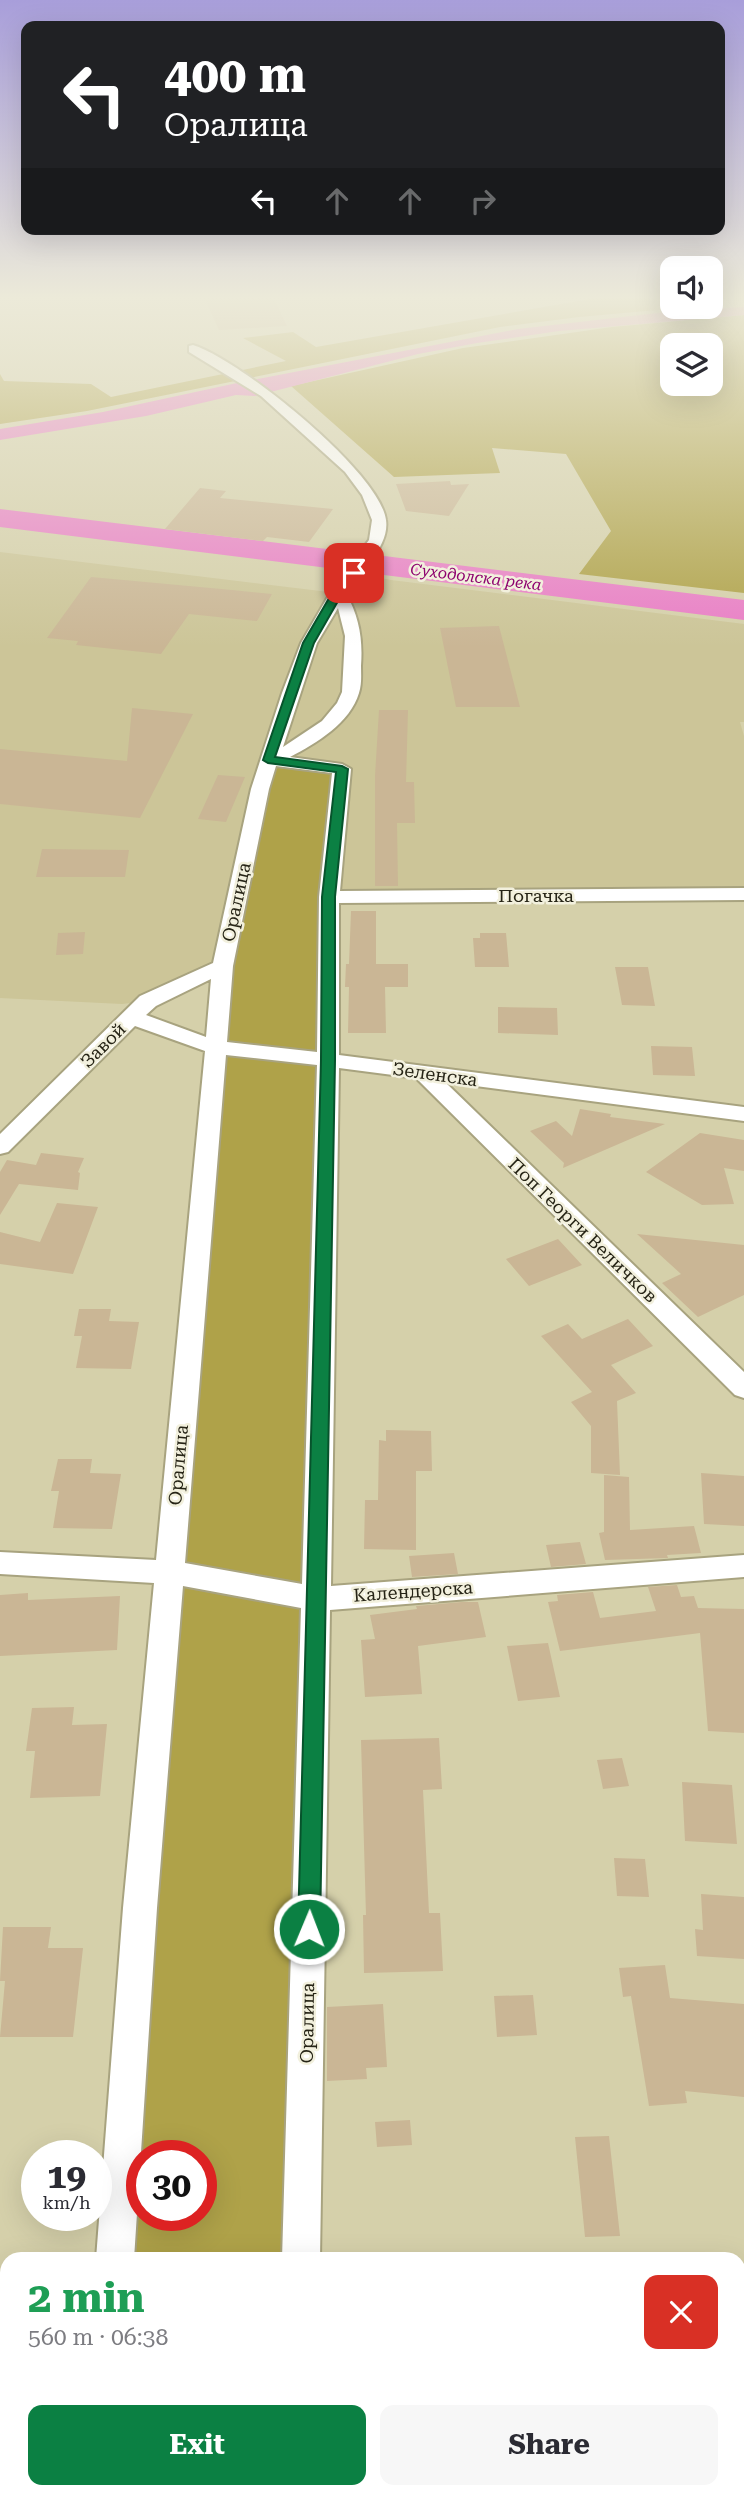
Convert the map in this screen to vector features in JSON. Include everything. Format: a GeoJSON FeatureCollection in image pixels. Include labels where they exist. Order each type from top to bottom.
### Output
{"type":"FeatureCollection","features":[{"type":"Feature","properties":{"kind":"street","name":"Оралица"},"geometry":{"type":"LineString","coordinates":[[115,2252],[140,1908],[223,966],[268,760],[309,643],[338,593],[377,540],[379,520],[369,495],[350,469],[289,414]]}},
{"type":"Feature","properties":{"kind":"street"},"geometry":{"type":"LineString","coordinates":[[268,760],[295,749],[331,723],[351,693],[355,650],[351,616],[338,593]]}},
{"type":"Feature","properties":{"kind":"street","name":"Оралица"},"geometry":{"type":"LineString","coordinates":[[268,760],[342,769],[329,897],[317,1599],[301,2252]]}},
{"type":"Feature","properties":{"kind":"street","name":"Погачка"},"geometry":{"type":"LineString","coordinates":[[329,897],[744,894]]}},
{"type":"Feature","properties":{"kind":"street","name":"Завой"},"geometry":{"type":"LineString","coordinates":[[0,1147],[148,1001],[223,966]]}},
{"type":"Feature","properties":{"kind":"street","name":"Зеленска"},"geometry":{"type":"LineString","coordinates":[[131,1017],[214,1047],[744,1114]]}},
{"type":"Feature","properties":{"kind":"street","name":"Поп Георги Величков"},"geometry":{"type":"LineString","coordinates":[[422,1072],[744,1388]]}},
{"type":"Feature","properties":{"kind":"street","name":"Календерска"},"geometry":{"type":"LineString","coordinates":[[0,1563],[169,1572],[317,1599],[744,1566]]}},
{"type":"Feature","properties":{"kind":"shaded area"},"geometry":{"type":"Polygon","coordinates":[[[0,414],[70,414],[0,424],[0,414]]]}},
{"type":"Feature","properties":{"kind":"shaded area"},"geometry":{"type":"Polygon","coordinates":[[[93,414],[156,414],[146,416],[0,440],[0,429],[93,414]]]}},
{"type":"Feature","properties":{"kind":"shaded area"},"geometry":{"type":"Polygon","coordinates":[[[322,414],[744,414],[744,593],[579,574],[611,531],[566,454],[492,448],[500,473],[394,477],[322,414]]]}},
{"type":"Feature","properties":{"kind":"shaded area"},"geometry":{"type":"Polygon","coordinates":[[[0,552],[337,593],[354,573],[391,580],[744,624],[744,722],[740,722],[744,736],[744,894],[329,897],[223,966],[148,1001],[122,1004],[0,998],[0,552]]]}},
{"type":"Feature","properties":{"kind":"shaded area"},"geometry":{"type":"Polygon","coordinates":[[[268,760],[342,769],[317,1599],[301,2252],[115,2252],[140,1908],[214,1047],[268,760]]]}},
{"type":"Feature","properties":{"kind":"building"},"geometry":{"type":"Polygon","coordinates":[[[450,481],[451,485],[469,484],[449,516],[406,511],[396,484],[450,481]]]}},
{"type":"Feature","properties":{"kind":"building"},"geometry":{"type":"Polygon","coordinates":[[[200,488],[226,491],[220,498],[333,509],[309,542],[267,537],[263,541],[165,529],[200,488]]]}},
{"type":"Feature","properties":{"kind":"building"},"geometry":{"type":"Polygon","coordinates":[[[91,577],[272,594],[257,621],[189,614],[161,654],[76,645],[78,641],[47,638],[91,577]]]}},
{"type":"Feature","properties":{"kind":"building"},"geometry":{"type":"Polygon","coordinates":[[[499,626],[520,707],[456,707],[440,628],[499,626]]]}},
{"type":"Feature","properties":{"kind":"building"},"geometry":{"type":"Polygon","coordinates":[[[132,708],[193,714],[140,818],[0,804],[0,749],[127,761],[132,708]]]}},
{"type":"Feature","properties":{"kind":"building"},"geometry":{"type":"Polygon","coordinates":[[[379,710],[408,710],[406,782],[414,782],[415,823],[397,823],[398,886],[375,886],[375,776],[379,710]]]}},
{"type":"Feature","properties":{"kind":"building"},"geometry":{"type":"Polygon","coordinates":[[[218,775],[245,777],[226,822],[198,819],[218,775]]]}},
{"type":"Feature","properties":{"kind":"building"},"geometry":{"type":"Polygon","coordinates":[[[42,849],[129,850],[125,877],[36,877],[42,849]]]}},
{"type":"Feature","properties":{"kind":"building"},"geometry":{"type":"Polygon","coordinates":[[[351,911],[376,911],[376,964],[408,964],[408,987],[385,987],[386,1033],[348,1033],[349,987],[345,987],[346,964],[349,964],[351,911]]]}},
{"type":"Feature","properties":{"kind":"building"},"geometry":{"type":"Polygon","coordinates":[[[85,932],[83,954],[56,955],[58,933],[85,932]]]}},
{"type":"Feature","properties":{"kind":"building"},"geometry":{"type":"Polygon","coordinates":[[[480,933],[506,933],[509,967],[475,967],[473,938],[480,938],[480,933]]]}},
{"type":"Feature","properties":{"kind":"building"},"geometry":{"type":"Polygon","coordinates":[[[615,967],[648,967],[655,1006],[622,1005],[615,967]]]}},
{"type":"Feature","properties":{"kind":"building"},"geometry":{"type":"Polygon","coordinates":[[[498,1007],[557,1008],[558,1035],[498,1033],[498,1007]]]}},
{"type":"Feature","properties":{"kind":"building"},"geometry":{"type":"Polygon","coordinates":[[[651,1046],[692,1047],[695,1076],[653,1075],[651,1046]]]}},
{"type":"Feature","properties":{"kind":"building"},"geometry":{"type":"Polygon","coordinates":[[[580,1109],[611,1114],[610,1117],[665,1124],[563,1168],[564,1163],[530,1131],[556,1121],[572,1136],[580,1109]]]}},
{"type":"Feature","properties":{"kind":"building"},"geometry":{"type":"Polygon","coordinates":[[[700,1133],[744,1140],[744,1171],[724,1168],[734,1204],[702,1205],[646,1172],[700,1133]]]}},
{"type":"Feature","properties":{"kind":"building"},"geometry":{"type":"Polygon","coordinates":[[[41,1153],[84,1158],[78,1172],[78,1190],[19,1184],[0,1215],[0,1172],[7,1160],[36,1165],[41,1153]]]}},
{"type":"Feature","properties":{"kind":"building"},"geometry":{"type":"Polygon","coordinates":[[[57,1203],[98,1207],[73,1274],[0,1264],[0,1232],[40,1242],[57,1203]]]}},
{"type":"Feature","properties":{"kind":"building"},"geometry":{"type":"Polygon","coordinates":[[[637,1234],[744,1245],[744,1295],[698,1317],[662,1283],[681,1274],[637,1234]]]}},
{"type":"Feature","properties":{"kind":"building"},"geometry":{"type":"Polygon","coordinates":[[[558,1239],[582,1265],[529,1286],[506,1259],[558,1239]]]}},
{"type":"Feature","properties":{"kind":"building"},"geometry":{"type":"Polygon","coordinates":[[[79,1309],[111,1309],[109,1321],[139,1322],[131,1369],[76,1368],[82,1336],[74,1336],[79,1309]]]}},
{"type":"Feature","properties":{"kind":"building"},"geometry":{"type":"Polygon","coordinates":[[[628,1319],[653,1346],[611,1365],[636,1393],[617,1401],[620,1475],[591,1473],[591,1426],[571,1402],[592,1392],[541,1336],[568,1324],[582,1339],[628,1319]]]}},
{"type":"Feature","properties":{"kind":"building"},"geometry":{"type":"Polygon","coordinates":[[[386,1430],[431,1431],[432,1471],[416,1471],[416,1550],[364,1549],[365,1500],[378,1500],[379,1440],[386,1441],[386,1430]]]}},
{"type":"Feature","properties":{"kind":"building"},"geometry":{"type":"Polygon","coordinates":[[[58,1459],[92,1459],[90,1473],[121,1474],[112,1529],[53,1528],[59,1491],[51,1491],[58,1459]]]}},
{"type":"Feature","properties":{"kind":"building"},"geometry":{"type":"Polygon","coordinates":[[[701,1473],[744,1476],[744,1526],[704,1524],[701,1473]]]}},
{"type":"Feature","properties":{"kind":"building"},"geometry":{"type":"Polygon","coordinates":[[[604,1475],[629,1477],[630,1530],[694,1526],[701,1553],[667,1555],[668,1558],[605,1560],[599,1533],[604,1532],[604,1475]]]}},
{"type":"Feature","properties":{"kind":"building"},"geometry":{"type":"Polygon","coordinates":[[[580,1542],[586,1564],[551,1567],[546,1545],[580,1542]]]}},
{"type":"Feature","properties":{"kind":"building"},"geometry":{"type":"Polygon","coordinates":[[[454,1553],[458,1574],[412,1577],[409,1556],[454,1553]]]}},
{"type":"Feature","properties":{"kind":"building"},"geometry":{"type":"Polygon","coordinates":[[[677,1585],[681,1597],[694,1596],[698,1608],[744,1609],[744,1733],[708,1731],[700,1633],[560,1651],[548,1602],[558,1601],[557,1595],[593,1592],[600,1618],[656,1611],[648,1587],[677,1585]]]}},
{"type":"Feature","properties":{"kind":"building"},"geometry":{"type":"Polygon","coordinates":[[[28,1593],[28,1600],[120,1596],[117,1650],[0,1656],[0,1595],[28,1593]]]}},
{"type":"Feature","properties":{"kind":"building"},"geometry":{"type":"Polygon","coordinates":[[[478,1602],[486,1637],[418,1646],[422,1694],[365,1697],[361,1640],[375,1639],[370,1615],[417,1609],[416,1606],[478,1602]]]}},
{"type":"Feature","properties":{"kind":"building"},"geometry":{"type":"Polygon","coordinates":[[[548,1643],[560,1697],[518,1701],[507,1646],[548,1643]]]}},
{"type":"Feature","properties":{"kind":"building"},"geometry":{"type":"Polygon","coordinates":[[[74,1707],[72,1725],[107,1724],[100,1796],[30,1798],[35,1751],[26,1751],[32,1708],[74,1707]]]}},
{"type":"Feature","properties":{"kind":"building"},"geometry":{"type":"Polygon","coordinates":[[[439,1738],[442,1789],[423,1790],[429,1913],[440,1913],[443,1971],[364,1973],[363,1915],[366,1915],[361,1740],[439,1738]]]}},
{"type":"Feature","properties":{"kind":"building"},"geometry":{"type":"Polygon","coordinates":[[[622,1758],[629,1786],[603,1789],[597,1760],[622,1758]]]}},
{"type":"Feature","properties":{"kind":"building"},"geometry":{"type":"Polygon","coordinates":[[[682,1782],[732,1785],[737,1844],[685,1841],[682,1782]]]}},
{"type":"Feature","properties":{"kind":"building"},"geometry":{"type":"Polygon","coordinates":[[[614,1858],[645,1859],[649,1897],[617,1896],[614,1858]]]}},
{"type":"Feature","properties":{"kind":"building"},"geometry":{"type":"Polygon","coordinates":[[[701,1894],[744,1897],[744,1959],[697,1956],[695,1929],[703,1930],[701,1894]]]}},
{"type":"Feature","properties":{"kind":"building"},"geometry":{"type":"Polygon","coordinates":[[[3,1927],[51,1927],[48,1948],[83,1948],[73,2037],[0,2037],[5,1981],[0,1981],[3,1927]]]}},
{"type":"Feature","properties":{"kind":"building"},"geometry":{"type":"Polygon","coordinates":[[[665,1965],[670,1998],[744,2004],[744,2097],[685,2091],[687,2103],[649,2106],[631,1996],[623,1997],[619,1968],[665,1965]]]}},
{"type":"Feature","properties":{"kind":"building"},"geometry":{"type":"Polygon","coordinates":[[[533,1995],[537,2035],[497,2037],[494,1996],[533,1995]]]}},
{"type":"Feature","properties":{"kind":"building"},"geometry":{"type":"Polygon","coordinates":[[[383,2004],[387,2067],[366,2068],[367,2079],[327,2081],[327,2007],[383,2004]]]}},
{"type":"Feature","properties":{"kind":"building"},"geometry":{"type":"Polygon","coordinates":[[[410,2120],[412,2145],[377,2147],[375,2122],[410,2120]]]}},
{"type":"Feature","properties":{"kind":"building"},"geometry":{"type":"Polygon","coordinates":[[[609,2136],[620,2236],[585,2237],[575,2137],[609,2136]]]}},
{"type":"Feature","properties":{"kind":"waterway","name":"Суходолска река"},"geometry":{"type":"LineString","coordinates":[[0,518],[744,610]]}},
{"type":"Feature","properties":{"kind":"route"},"geometry":{"type":"LineString","coordinates":[[309,1929],[328,1060],[329,897],[342,769],[268,760],[309,643],[338,593],[354,573]]}}]}
